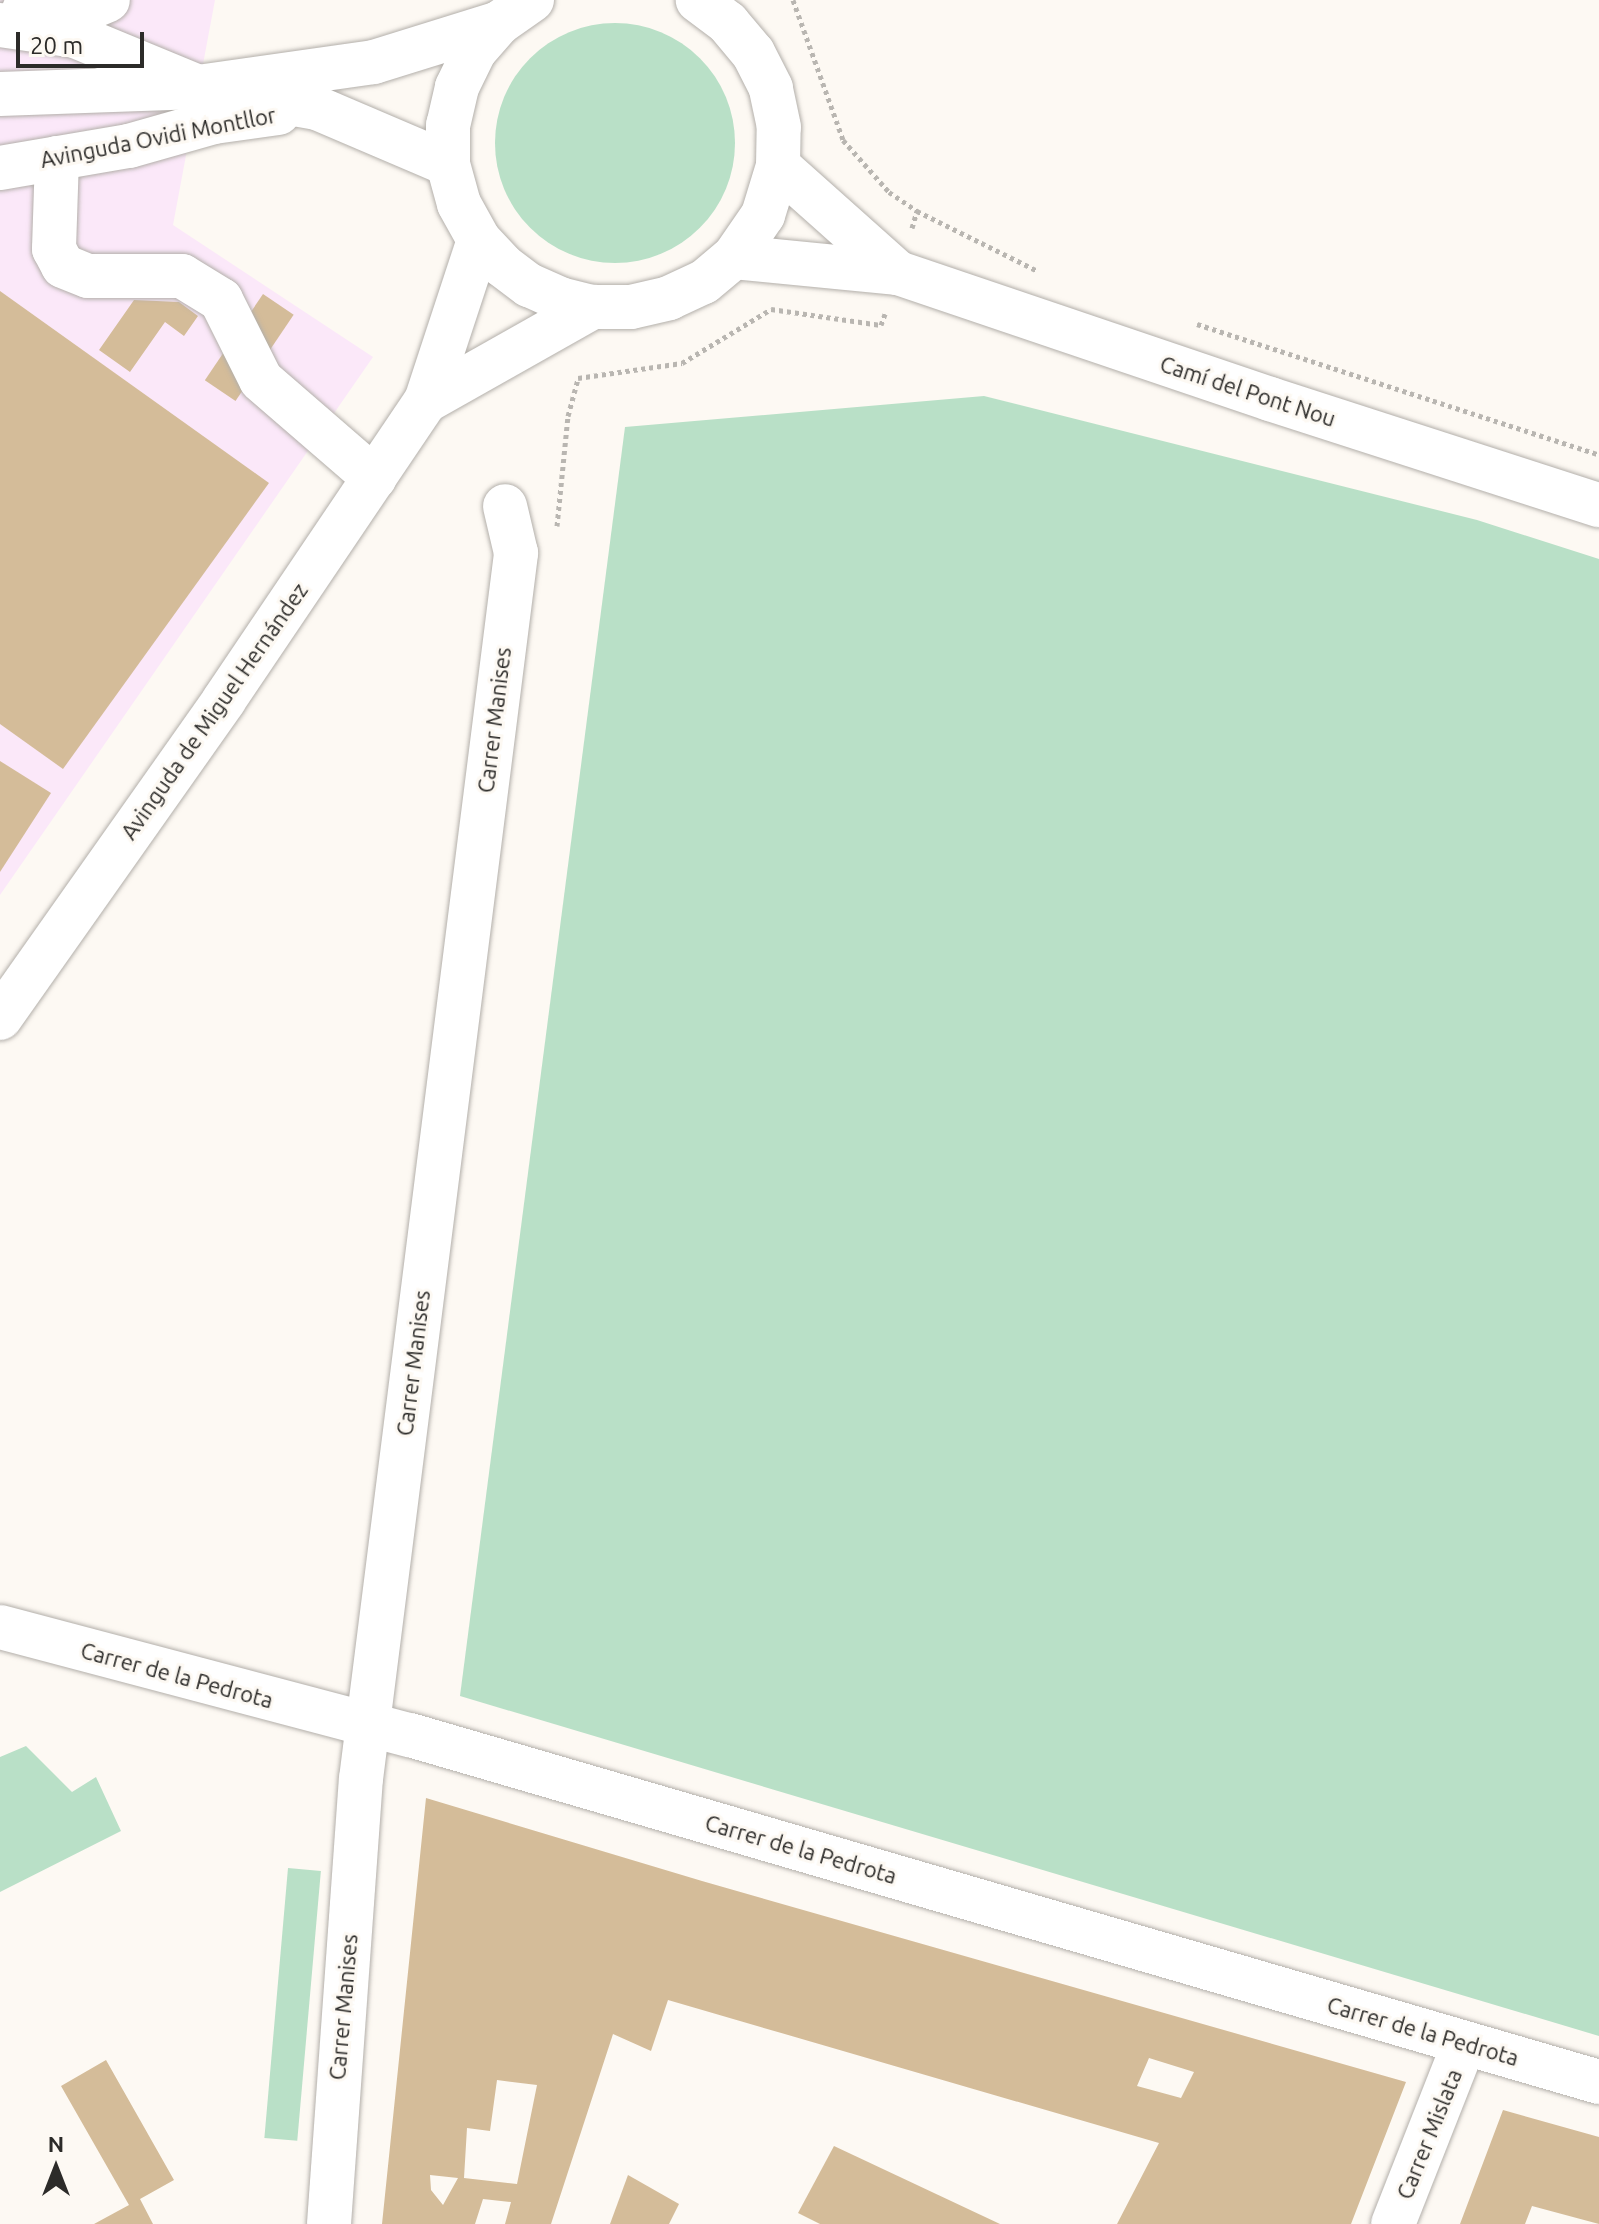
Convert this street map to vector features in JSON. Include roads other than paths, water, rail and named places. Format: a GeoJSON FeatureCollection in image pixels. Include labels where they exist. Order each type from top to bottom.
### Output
{"type":"FeatureCollection","features":[{"type":"Feature","properties":{"kind":"street"},"geometry":{"type":"LineString","coordinates":[[0,12],[101,3]]}},
{"type":"Feature","properties":{"kind":"street"},"geometry":{"type":"LineString","coordinates":[[515,11],[474,52],[457,87],[448,125],[448,164],[459,204],[479,240],[502,265],[529,285],[560,299],[593,307],[631,307],[669,298],[704,282],[734,257],[763,215],[778,166],[779,127],[771,88],[753,53],[719,8]]}},
{"type":"Feature","properties":{"kind":"street","name":"Avinguda Ovidi Montllor"},"geometry":{"type":"LineString","coordinates":[[0,94],[198,87],[374,62],[515,11]]}},
{"type":"Feature","properties":{"kind":"street","name":"Avinguda Ovidi Montllor"},"geometry":{"type":"LineString","coordinates":[[0,25],[75,36],[198,87],[317,108],[448,164]]}},
{"type":"Feature","properties":{"kind":"street","name":"Avinguda Ovidi Montllor"},"geometry":{"type":"LineString","coordinates":[[0,168],[129,146],[214,122],[317,108]]}},
{"type":"Feature","properties":{"kind":"street"},"geometry":{"type":"LineString","coordinates":[[57,158],[54,249],[63,266],[88,276],[182,276],[221,300],[261,380],[374,478]]}},
{"type":"Feature","properties":{"kind":"street","name":"Camí del Pont Nou"},"geometry":{"type":"LineString","coordinates":[[778,166],[898,273]]}},
{"type":"Feature","properties":{"kind":"street","name":"Avinguda de Miguel Hernández"},"geometry":{"type":"LineString","coordinates":[[0,1018],[224,700],[426,401],[479,240]]}},
{"type":"Feature","properties":{"kind":"street","name":"Camí del Pont Nou"},"geometry":{"type":"LineString","coordinates":[[734,257],[898,273],[1270,399],[1599,505]]}},
{"type":"Feature","properties":{"kind":"street","name":"Avinguda de Miguel Hernández"},"geometry":{"type":"LineString","coordinates":[[426,401],[593,307]]}},
{"type":"Feature","properties":{"kind":"street","name":"Carrer Manises"},"geometry":{"type":"LineString","coordinates":[[329,2224],[368,1726],[516,553],[505,506]]}},
{"type":"Feature","properties":{"kind":"street","name":"Carrer de la Pedrota"},"geometry":{"type":"LineString","coordinates":[[0,1627],[440,1744],[1599,2082]]}},
{"type":"Feature","properties":{"kind":"street","name":"Carrer Mislata"},"geometry":{"type":"LineString","coordinates":[[1393,2224],[1464,2044]]}}]}
